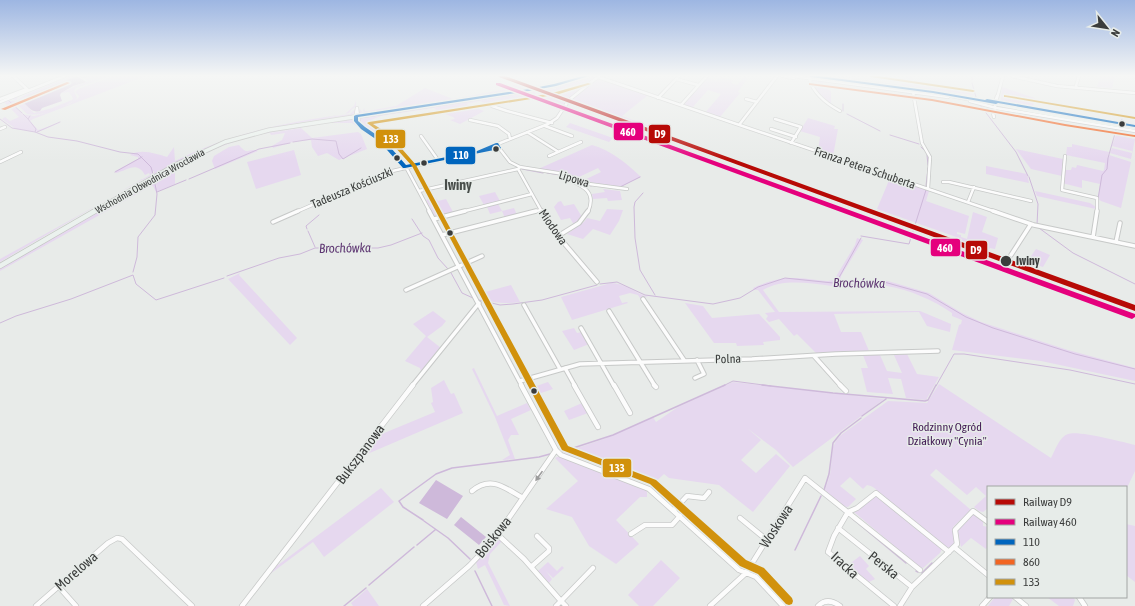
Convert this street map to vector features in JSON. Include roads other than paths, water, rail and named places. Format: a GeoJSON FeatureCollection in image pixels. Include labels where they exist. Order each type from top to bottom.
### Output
{"type":"FeatureCollection","features":[{"type":"Feature","properties":{"kind":"main road","name":"Wschodnia Obwodnica Wrocławia"},"geometry":{"type":"LineString","coordinates":[[0,266],[194,155],[243,136],[278,128],[435,104]]}},
{"type":"Feature","properties":{"kind":"main road"},"geometry":{"type":"LineString","coordinates":[[998,104],[1135,129]]}},
{"type":"Feature","properties":{"kind":"street","name":"Tadeusza Kościuszki"},"geometry":{"type":"LineString","coordinates":[[273,222],[382,174],[405,167],[480,151],[545,126],[552,123],[557,118],[566,104]]}},
{"type":"Feature","properties":{"kind":"street","name":"Franza Petera Schuberta"},"geometry":{"type":"LineString","coordinates":[[677,104],[1031,224],[1135,246]]}},
{"type":"Feature","properties":{"kind":"street"},"geometry":{"type":"LineString","coordinates":[[739,125],[755,104]]}},
{"type":"Feature","properties":{"kind":"street"},"geometry":{"type":"LineString","coordinates":[[830,104],[840,111]]}},
{"type":"Feature","properties":{"kind":"street"},"geometry":{"type":"LineString","coordinates":[[915,104],[922,143],[930,157],[928,189]]}},
{"type":"Feature","properties":{"kind":"street"},"geometry":{"type":"LineString","coordinates":[[994,117],[993,113],[996,104]]}},
{"type":"Feature","properties":{"kind":"street"},"geometry":{"type":"LineString","coordinates":[[492,106],[519,115],[535,117],[552,123]]}},
{"type":"Feature","properties":{"kind":"street"},"geometry":{"type":"LineString","coordinates":[[357,116],[356,121],[387,147],[405,167],[434,218],[556,450],[561,455],[649,489],[739,570],[756,577],[783,606]]}},
{"type":"Feature","properties":{"kind":"street"},"geometry":{"type":"LineString","coordinates":[[775,119],[801,127],[791,143]]}},
{"type":"Feature","properties":{"kind":"street"},"geometry":{"type":"LineString","coordinates":[[470,120],[500,128],[509,134],[510,139]]}},
{"type":"Feature","properties":{"kind":"street"},"geometry":{"type":"LineString","coordinates":[[545,126],[572,136]]}},
{"type":"Feature","properties":{"kind":"street"},"geometry":{"type":"LineString","coordinates":[[0,129],[5,127]]}},
{"type":"Feature","properties":{"kind":"street"},"geometry":{"type":"LineString","coordinates":[[771,129],[796,137]]}},
{"type":"Feature","properties":{"kind":"street"},"geometry":{"type":"LineString","coordinates":[[527,132],[557,152]]}},
{"type":"Feature","properties":{"kind":"street"},"geometry":{"type":"LineString","coordinates":[[421,136],[438,160]]}},
{"type":"Feature","properties":{"kind":"street"},"geometry":{"type":"LineString","coordinates":[[549,156],[581,142]]}},
{"type":"Feature","properties":{"kind":"street","name":"Miodowa"},"geometry":{"type":"LineString","coordinates":[[496,144],[510,162],[520,168],[532,194],[558,236],[597,282]]}},
{"type":"Feature","properties":{"kind":"street"},"geometry":{"type":"LineString","coordinates":[[480,151],[499,148]]}},
{"type":"Feature","properties":{"kind":"street"},"geometry":{"type":"LineString","coordinates":[[0,162],[21,152]]}},
{"type":"Feature","properties":{"kind":"street"},"geometry":{"type":"LineString","coordinates":[[1065,156],[1062,190],[1096,198],[1097,211],[1093,238]]}},
{"type":"Feature","properties":{"kind":"street"},"geometry":{"type":"LineString","coordinates":[[419,191],[520,168]]}},
{"type":"Feature","properties":{"kind":"street","name":"Lipowa"},"geometry":{"type":"LineString","coordinates":[[520,168],[564,174],[589,184],[627,189]]}},
{"type":"Feature","properties":{"kind":"street"},"geometry":{"type":"LineString","coordinates":[[558,236],[580,222],[589,210],[591,202],[586,188],[563,177]]}},
{"type":"Feature","properties":{"kind":"street"},"geometry":{"type":"LineString","coordinates":[[943,182],[974,187],[1031,201]]}},
{"type":"Feature","properties":{"kind":"street"},"geometry":{"type":"LineString","coordinates":[[968,202],[974,187]]}},
{"type":"Feature","properties":{"kind":"street"},"geometry":{"type":"LineString","coordinates":[[434,218],[532,194]]}},
{"type":"Feature","properties":{"kind":"street"},"geometry":{"type":"LineString","coordinates":[[442,235],[541,210]]}},
{"type":"Feature","properties":{"kind":"street"},"geometry":{"type":"LineString","coordinates":[[1116,242],[1120,223]]}},
{"type":"Feature","properties":{"kind":"street"},"geometry":{"type":"LineString","coordinates":[[1010,255],[1014,253],[1031,224]]}},
{"type":"Feature","properties":{"kind":"street"},"geometry":{"type":"LineString","coordinates":[[406,290],[458,265],[482,256]]}},
{"type":"Feature","properties":{"kind":"street"},"geometry":{"type":"LineString","coordinates":[[643,299],[684,360]]}},
{"type":"Feature","properties":{"kind":"street","name":"Bukszpanowa"},"geometry":{"type":"LineString","coordinates":[[242,606],[398,403],[479,303]]}},
{"type":"Feature","properties":{"kind":"street"},"geometry":{"type":"LineString","coordinates":[[524,305],[598,427]]}},
{"type":"Feature","properties":{"kind":"street"},"geometry":{"type":"LineString","coordinates":[[609,311],[656,387]]}},
{"type":"Feature","properties":{"kind":"street"},"geometry":{"type":"LineString","coordinates":[[581,328],[630,413]]}},
{"type":"Feature","properties":{"kind":"street","name":"Polna"},"geometry":{"type":"LineString","coordinates":[[520,381],[580,364],[752,359],[938,351]]}},
{"type":"Feature","properties":{"kind":"street"},"geometry":{"type":"LineString","coordinates":[[814,356],[846,391]]}},
{"type":"Feature","properties":{"kind":"street"},"geometry":{"type":"LineString","coordinates":[[695,378],[704,374],[698,360]]}},
{"type":"Feature","properties":{"kind":"street","name":"Boiskowa"},"geometry":{"type":"LineString","coordinates":[[423,606],[469,566],[498,535],[556,450]]}},
{"type":"Feature","properties":{"kind":"street","name":"Woskowa"},"geometry":{"type":"LineString","coordinates":[[710,606],[746,573],[805,478],[848,512]]}},
{"type":"Feature","properties":{"kind":"street"},"geometry":{"type":"LineString","coordinates":[[472,491],[482,484],[494,483],[524,496]]}},
{"type":"Feature","properties":{"kind":"street"},"geometry":{"type":"LineString","coordinates":[[674,510],[687,496],[704,498],[709,492]]}},
{"type":"Feature","properties":{"kind":"street"},"geometry":{"type":"LineString","coordinates":[[920,570],[848,512],[857,508],[876,493],[949,552]]}},
{"type":"Feature","properties":{"kind":"street"},"geometry":{"type":"LineString","coordinates":[[900,606],[912,587],[957,544],[955,530],[973,511],[987,521]]}},
{"type":"Feature","properties":{"kind":"street","name":"Iracka"},"geometry":{"type":"LineString","coordinates":[[848,512],[838,528],[828,552],[894,606]]}},
{"type":"Feature","properties":{"kind":"street"},"geometry":{"type":"LineString","coordinates":[[631,534],[637,528],[646,524],[672,524],[680,516]]}},
{"type":"Feature","properties":{"kind":"street"},"geometry":{"type":"LineString","coordinates":[[740,518],[767,540]]}},
{"type":"Feature","properties":{"kind":"street","name":"Perska"},"geometry":{"type":"LineString","coordinates":[[838,528],[912,587]]}},
{"type":"Feature","properties":{"kind":"street"},"geometry":{"type":"LineString","coordinates":[[498,535],[531,567],[566,606]]}},
{"type":"Feature","properties":{"kind":"street"},"geometry":{"type":"LineString","coordinates":[[531,567],[548,551],[549,548],[537,536]]}},
{"type":"Feature","properties":{"kind":"street","name":"Morelowa"},"geometry":{"type":"LineString","coordinates":[[36,606],[108,543],[117,538],[122,539],[192,606]]}},
{"type":"Feature","properties":{"kind":"street"},"geometry":{"type":"LineString","coordinates":[[954,547],[987,574]]}},
{"type":"Feature","properties":{"kind":"street"},"geometry":{"type":"LineString","coordinates":[[556,606],[593,568]]}},
{"type":"Feature","properties":{"kind":"street"},"geometry":{"type":"LineString","coordinates":[[59,586],[76,606]]}},
{"type":"Feature","properties":{"kind":"street"},"geometry":{"type":"LineString","coordinates":[[982,606],[989,598]]}},
{"type":"Feature","properties":{"kind":"street"},"geometry":{"type":"LineString","coordinates":[[1016,598],[1026,606]]}},
{"type":"Feature","properties":{"kind":"street"},"geometry":{"type":"LineString","coordinates":[[818,606],[822,602],[830,601],[840,606]]}},
{"type":"Feature","properties":{"kind":"waterway"},"geometry":{"type":"LineString","coordinates":[[13,104],[22,113]]}},
{"type":"Feature","properties":{"kind":"waterway"},"geometry":{"type":"LineString","coordinates":[[843,104],[843,111]]}},
{"type":"Feature","properties":{"kind":"waterway"},"geometry":{"type":"LineString","coordinates":[[980,105],[1016,152],[1028,176]]}},
{"type":"Feature","properties":{"kind":"waterway","name":"Brochówka"},"geometry":{"type":"LineString","coordinates":[[23,114],[28,119]]}},
{"type":"Feature","properties":{"kind":"waterway"},"geometry":{"type":"LineString","coordinates":[[847,114],[880,131]]}},
{"type":"Feature","properties":{"kind":"waterway"},"geometry":{"type":"LineString","coordinates":[[0,119],[12,128],[35,132]]}},
{"type":"Feature","properties":{"kind":"waterway","name":"Brochówka"},"geometry":{"type":"LineString","coordinates":[[28,119],[36,129],[35,132]]}},
{"type":"Feature","properties":{"kind":"waterway"},"geometry":{"type":"LineString","coordinates":[[37,132],[60,122]]}},
{"type":"Feature","properties":{"kind":"waterway"},"geometry":{"type":"LineString","coordinates":[[1098,199],[1102,175],[1107,169],[1108,158],[1116,130]]}},
{"type":"Feature","properties":{"kind":"waterway","name":"Brochówka"},"geometry":{"type":"LineString","coordinates":[[35,132],[48,137],[77,141],[120,152],[138,154],[141,157]]}},
{"type":"Feature","properties":{"kind":"waterway"},"geometry":{"type":"LineString","coordinates":[[890,135],[919,144]]}},
{"type":"Feature","properties":{"kind":"waterway"},"geometry":{"type":"LineString","coordinates":[[293,142],[312,139],[336,141],[339,154],[343,159],[361,148]]}},
{"type":"Feature","properties":{"kind":"waterway"},"geometry":{"type":"LineString","coordinates":[[189,179],[259,149],[290,143]]}},
{"type":"Feature","properties":{"kind":"waterway"},"geometry":{"type":"LineString","coordinates":[[921,147],[925,151]]}},
{"type":"Feature","properties":{"kind":"waterway"},"geometry":{"type":"LineString","coordinates":[[927,155],[928,165]]}},
{"type":"Feature","properties":{"kind":"waterway"},"geometry":{"type":"LineString","coordinates":[[115,172],[141,157]]}},
{"type":"Feature","properties":{"kind":"waterway","name":"Brochówka"},"geometry":{"type":"LineString","coordinates":[[141,157],[151,167],[153,174]]}},
{"type":"Feature","properties":{"kind":"waterway"},"geometry":{"type":"LineString","coordinates":[[926,186],[928,168]]}},
{"type":"Feature","properties":{"kind":"waterway"},"geometry":{"type":"LineString","coordinates":[[522,169],[543,173]]}},
{"type":"Feature","properties":{"kind":"waterway"},"geometry":{"type":"LineString","coordinates":[[547,173],[566,176]]}},
{"type":"Feature","properties":{"kind":"waterway"},"geometry":{"type":"LineString","coordinates":[[566,173],[574,177]]}},
{"type":"Feature","properties":{"kind":"waterway"},"geometry":{"type":"LineString","coordinates":[[569,177],[591,186]]}},
{"type":"Feature","properties":{"kind":"waterway"},"geometry":{"type":"LineString","coordinates":[[620,187],[640,177]]}},
{"type":"Feature","properties":{"kind":"waterway"},"geometry":{"type":"LineString","coordinates":[[1029,177],[1038,204],[1037,225]]}},
{"type":"Feature","properties":{"kind":"waterway","name":"Brochówka"},"geometry":{"type":"LineString","coordinates":[[133,272],[137,257],[138,237],[155,215],[157,194],[154,179]]}},
{"type":"Feature","properties":{"kind":"waterway"},"geometry":{"type":"LineString","coordinates":[[157,192],[186,180]]}},
{"type":"Feature","properties":{"kind":"waterway"},"geometry":{"type":"LineString","coordinates":[[915,225],[926,190]]}},
{"type":"Feature","properties":{"kind":"waterway"},"geometry":{"type":"LineString","coordinates":[[643,193],[635,202],[634,207],[635,238],[640,270],[655,295]]}},
{"type":"Feature","properties":{"kind":"waterway"},"geometry":{"type":"LineString","coordinates":[[307,229],[306,226],[319,215]]}},
{"type":"Feature","properties":{"kind":"waterway"},"geometry":{"type":"LineString","coordinates":[[412,219],[421,233]]}},
{"type":"Feature","properties":{"kind":"waterway"},"geometry":{"type":"LineString","coordinates":[[861,236],[909,244],[914,228]]}},
{"type":"Feature","properties":{"kind":"waterway"},"geometry":{"type":"LineString","coordinates":[[1039,228],[1073,253],[1135,284]]}},
{"type":"Feature","properties":{"kind":"waterway"},"geometry":{"type":"LineString","coordinates":[[308,231],[315,247]]}},
{"type":"Feature","properties":{"kind":"waterway","name":"Brochówka"},"geometry":{"type":"LineString","coordinates":[[227,276],[279,258],[300,254],[315,248],[378,248],[391,245],[421,233]]}},
{"type":"Feature","properties":{"kind":"waterway","name":"Brochówka"},"geometry":{"type":"LineString","coordinates":[[421,233],[429,240],[438,258],[448,269]]}},
{"type":"Feature","properties":{"kind":"waterway"},"geometry":{"type":"LineString","coordinates":[[836,283],[861,238]]}},
{"type":"Feature","properties":{"kind":"waterway","name":"Brochówka"},"geometry":{"type":"LineString","coordinates":[[450,271],[462,293],[473,298]]}},
{"type":"Feature","properties":{"kind":"waterway"},"geometry":{"type":"LineString","coordinates":[[0,323],[16,316],[71,299],[133,275],[136,284],[156,300],[224,278]]}},
{"type":"Feature","properties":{"kind":"waterway","name":"Brochówka"},"geometry":{"type":"LineString","coordinates":[[600,284],[617,282],[645,295],[713,304],[740,298],[758,287],[785,278],[862,286],[884,282],[927,294],[966,317],[993,328],[1075,354],[1135,369]]}},
{"type":"Feature","properties":{"kind":"waterway","name":"Brochówka"},"geometry":{"type":"LineString","coordinates":[[479,300],[500,305],[513,304],[542,300],[597,285]]}},
{"type":"Feature","properties":{"kind":"waterway"},"geometry":{"type":"LineString","coordinates":[[936,386],[954,354],[964,354],[1070,370],[1135,384]]}},
{"type":"Feature","properties":{"kind":"waterway"},"geometry":{"type":"LineString","coordinates":[[725,385],[733,381],[771,386]]}},
{"type":"Feature","properties":{"kind":"waterway"},"geometry":{"type":"LineString","coordinates":[[561,452],[613,435],[725,385]]}},
{"type":"Feature","properties":{"kind":"waterway"},"geometry":{"type":"LineString","coordinates":[[762,385],[925,401],[928,400],[936,385]]}},
{"type":"Feature","properties":{"kind":"waterway"},"geometry":{"type":"LineString","coordinates":[[862,416],[886,399]]}},
{"type":"Feature","properties":{"kind":"waterway"},"geometry":{"type":"LineString","coordinates":[[824,490],[829,474],[833,443],[841,433],[861,418]]}},
{"type":"Feature","properties":{"kind":"waterway"},"geometry":{"type":"LineString","coordinates":[[423,520],[403,507],[399,501],[436,474],[452,468],[539,457],[550,454]]}},
{"type":"Feature","properties":{"kind":"waterway"},"geometry":{"type":"LineString","coordinates":[[795,550],[821,496]]}},
{"type":"Feature","properties":{"kind":"waterway"},"geometry":{"type":"LineString","coordinates":[[853,519],[906,563]]}},
{"type":"Feature","properties":{"kind":"waterway"},"geometry":{"type":"LineString","coordinates":[[424,521],[448,538],[470,559]]}},
{"type":"Feature","properties":{"kind":"waterway"},"geometry":{"type":"LineString","coordinates":[[417,545],[435,530]]}},
{"type":"Feature","properties":{"kind":"waterway"},"geometry":{"type":"LineString","coordinates":[[369,585],[414,547]]}},
{"type":"Feature","properties":{"kind":"waterway"},"geometry":{"type":"LineString","coordinates":[[922,573],[932,563]]}},
{"type":"Feature","properties":{"kind":"waterway"},"geometry":{"type":"LineString","coordinates":[[475,571],[492,606]]}},
{"type":"Feature","properties":{"kind":"waterway"},"geometry":{"type":"LineString","coordinates":[[344,606],[366,588]]}},
{"type":"Feature","properties":{"kind":"rail line","name":"460"},"geometry":{"type":"LineString","coordinates":[[553,104],[1132,316]]}},
{"type":"Feature","properties":{"kind":"rail line","name":"D9"},"geometry":{"type":"LineString","coordinates":[[578,104],[1135,308]]}},
{"type":"Feature","properties":{"kind":"place","name":"Iwiny"},"geometry":{"type":"Point","coordinates":[1006,261]}},
{"type":"Feature","properties":{"kind":"district","name":"Iwiny"},"geometry":{"type":"Point","coordinates":[458,185]}},
{"type":"Feature","properties":{"kind":"park label","name":"Rodzinny Ogród Działkowy \"Cynia\""},"geometry":{"type":"Point","coordinates":[947,434]}}]}
